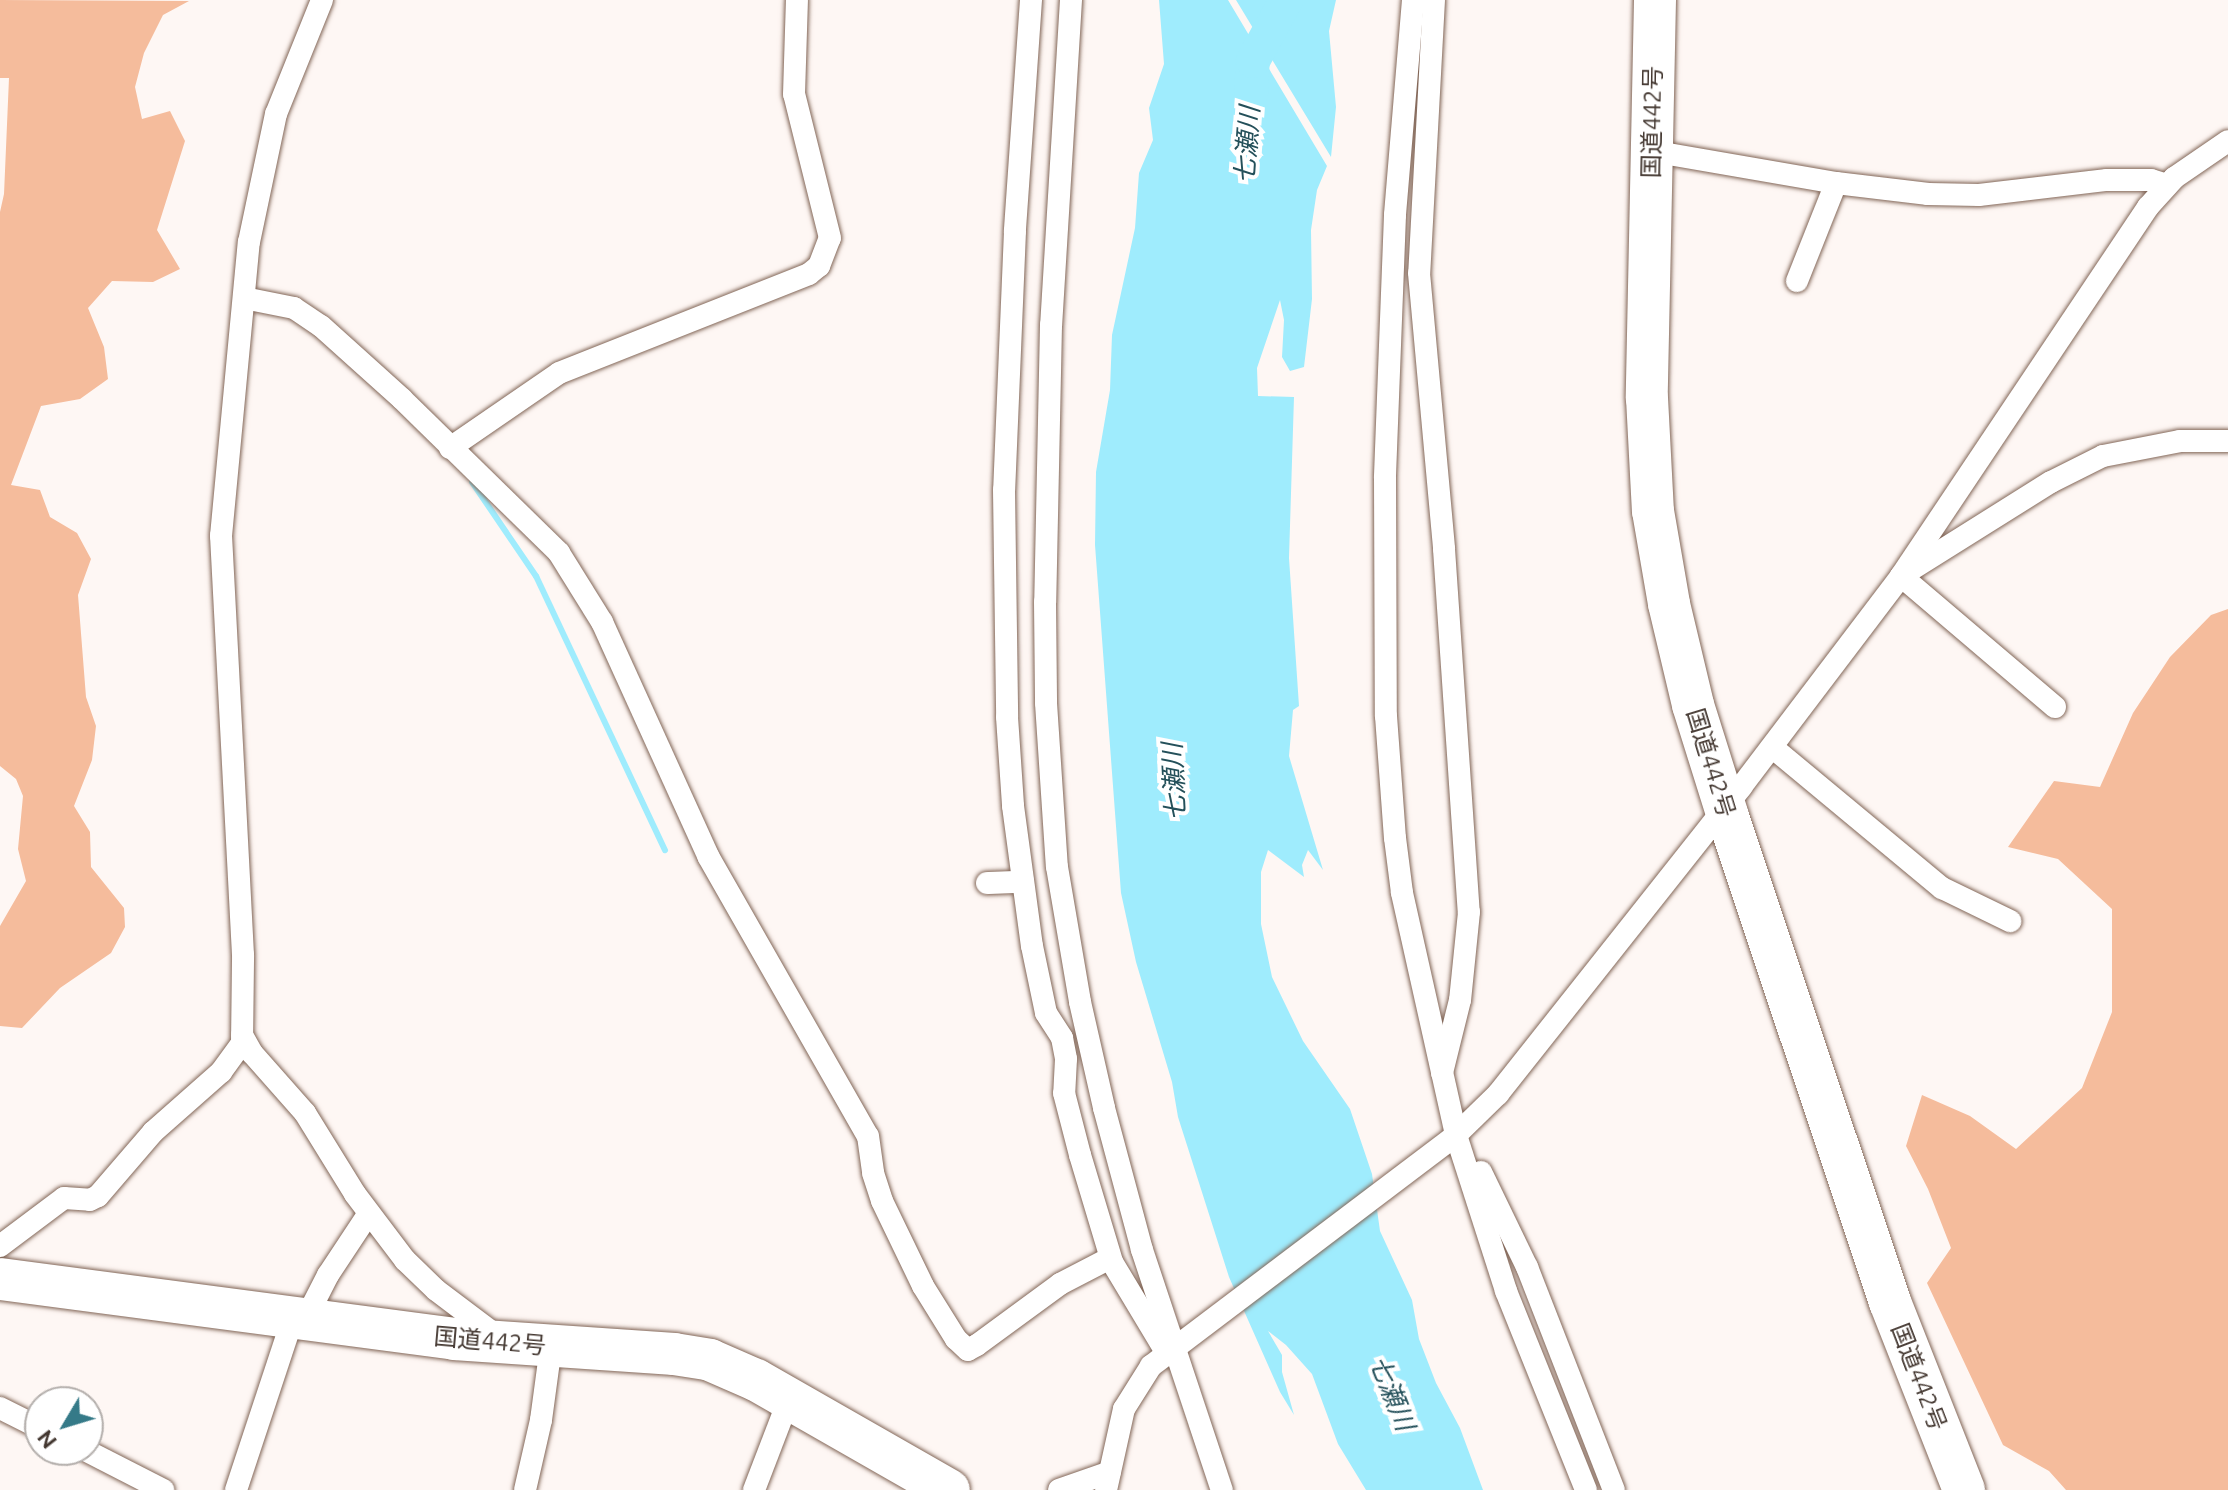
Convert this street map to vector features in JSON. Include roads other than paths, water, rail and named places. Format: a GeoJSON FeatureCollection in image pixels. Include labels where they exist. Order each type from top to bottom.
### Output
{"type":"FeatureCollection","features":[{"type":"Feature","properties":{"kind":"highway","name":"国道442号"},"geometry":{"type":"LineString","coordinates":[[1655,0],[1646,359],[1653,511],[1686,676],[1725,807],[1890,1302],[1964,1490]]}},
{"type":"Feature","properties":{"kind":"highway","name":"国道442号"},"geometry":{"type":"LineString","coordinates":[[0,1279],[299,1319],[531,1345],[674,1354],[710,1360],[789,1399],[949,1490]]}},
{"type":"Feature","properties":{"kind":"street"},"geometry":{"type":"LineString","coordinates":[[0,1246],[64,1198],[86,1200],[98,1196],[145,1139],[239,1052],[243,955],[220,557],[249,242],[273,123],[322,0]]}},
{"type":"Feature","properties":{"kind":"street"},"geometry":{"type":"LineString","coordinates":[[450,448],[559,373],[796,279],[819,266],[830,238],[794,94],[797,0]]}},
{"type":"Feature","properties":{"kind":"street"},"geometry":{"type":"LineString","coordinates":[[1031,0],[1015,231],[1004,490],[1007,717],[1023,882],[1045,1007],[1062,1038],[1064,1093],[1110,1258],[1174,1345]]}},
{"type":"Feature","properties":{"kind":"street"},"geometry":{"type":"LineString","coordinates":[[1071,0],[1051,325],[1045,571],[1046,703],[1057,867],[1080,1002],[1104,1108],[1142,1250],[1222,1490]]}},
{"type":"Feature","properties":{"kind":"street"},"geometry":{"type":"LineString","coordinates":[[1413,0],[1395,215],[1388,362],[1386,716],[1402,893],[1441,1076],[1447,1141],[1586,1490]]}},
{"type":"Feature","properties":{"kind":"street"},"geometry":{"type":"LineString","coordinates":[[1434,0],[1419,273],[1444,549],[1469,912],[1457,1016],[1441,1076]]}},
{"type":"Feature","properties":{"kind":"street"},"geometry":{"type":"LineString","coordinates":[[1059,1490],[1108,1481],[1129,1396],[1144,1373],[1174,1345],[1447,1141],[1498,1094],[1772,747],[1901,576],[2148,207],[2167,185],[2228,141]]}},
{"type":"Feature","properties":{"kind":"street"},"geometry":{"type":"LineString","coordinates":[[1651,151],[1836,183],[1954,196],[2107,180],[2151,180],[2167,185]]}},
{"type":"Feature","properties":{"kind":"street"},"geometry":{"type":"LineString","coordinates":[[1797,281],[1836,183]]}},
{"type":"Feature","properties":{"kind":"street"},"geometry":{"type":"LineString","coordinates":[[244,298],[284,305],[311,319],[372,371],[553,546],[602,622],[708,856],[868,1136],[873,1173],[882,1201],[923,1286],[956,1339],[968,1350],[1060,1284],[1110,1258]]}},
{"type":"Feature","properties":{"kind":"street"},"geometry":{"type":"LineString","coordinates":[[1901,576],[2051,482],[2103,456],[2180,441],[2228,441]]}},
{"type":"Feature","properties":{"kind":"street"},"geometry":{"type":"LineString","coordinates":[[1901,576],[2055,707]]}},
{"type":"Feature","properties":{"kind":"street"},"geometry":{"type":"LineString","coordinates":[[1772,747],[1942,888],[2010,921]]}},
{"type":"Feature","properties":{"kind":"street"},"geometry":{"type":"LineString","coordinates":[[987,883],[1023,882]]}},
{"type":"Feature","properties":{"kind":"street"},"geometry":{"type":"LineString","coordinates":[[242,1035],[252,1053],[305,1113],[369,1213],[421,1277],[531,1345],[541,1420],[525,1490]]}},
{"type":"Feature","properties":{"kind":"street"},"geometry":{"type":"LineString","coordinates":[[1447,1141],[1487,1181],[1527,1267],[1614,1490]]}},
{"type":"Feature","properties":{"kind":"street"},"geometry":{"type":"LineString","coordinates":[[236,1490],[299,1319],[369,1213]]}},
{"type":"Feature","properties":{"kind":"street"},"geometry":{"type":"LineString","coordinates":[[754,1490],[789,1399]]}},
{"type":"Feature","properties":{"kind":"street"},"geometry":{"type":"LineString","coordinates":[[0,1408],[24,1420]]}},
{"type":"Feature","properties":{"kind":"street"},"geometry":{"type":"LineString","coordinates":[[104,1465],[125,1481],[163,1490]]}},
{"type":"Feature","properties":{"kind":"water"},"geometry":{"type":"Polygon","coordinates":[[[1159,0],[1228,0],[1327,166],[1317,190],[1311,230],[1312,299],[1304,367],[1290,371],[1282,357],[1284,320],[1280,300],[1257,368],[1258,396],[1294,397],[1289,558],[1299,706],[1293,710],[1289,756],[1323,870],[1308,850],[1302,865],[1304,877],[1268,850],[1261,872],[1261,924],[1272,977],[1303,1041],[1350,1109],[1372,1174],[1380,1231],[1412,1300],[1419,1339],[1436,1383],[1460,1428],[1483,1490],[1366,1490],[1338,1444],[1312,1374],[1286,1345],[1268,1331],[1282,1355],[1282,1372],[1294,1415],[1280,1392],[1229,1277],[1178,1117],[1172,1082],[1136,962],[1121,893],[1095,545],[1096,472],[1110,390],[1112,335],[1135,228],[1139,173],[1153,140],[1149,108],[1164,64],[1159,0]]]}},
{"type":"Feature","properties":{"kind":"water"},"geometry":{"type":"Polygon","coordinates":[[[1236,0],[1336,0],[1329,31],[1336,107],[1331,157],[1236,0]]]}},
{"type":"Feature","properties":{"kind":"waterway","name":"七瀬川"},"geometry":{"type":"LineString","coordinates":[[1251,94],[1253,61],[1286,0]]}},
{"type":"Feature","properties":{"kind":"waterway"},"geometry":{"type":"LineString","coordinates":[[472,482],[536,576],[665,850]]}}]}
